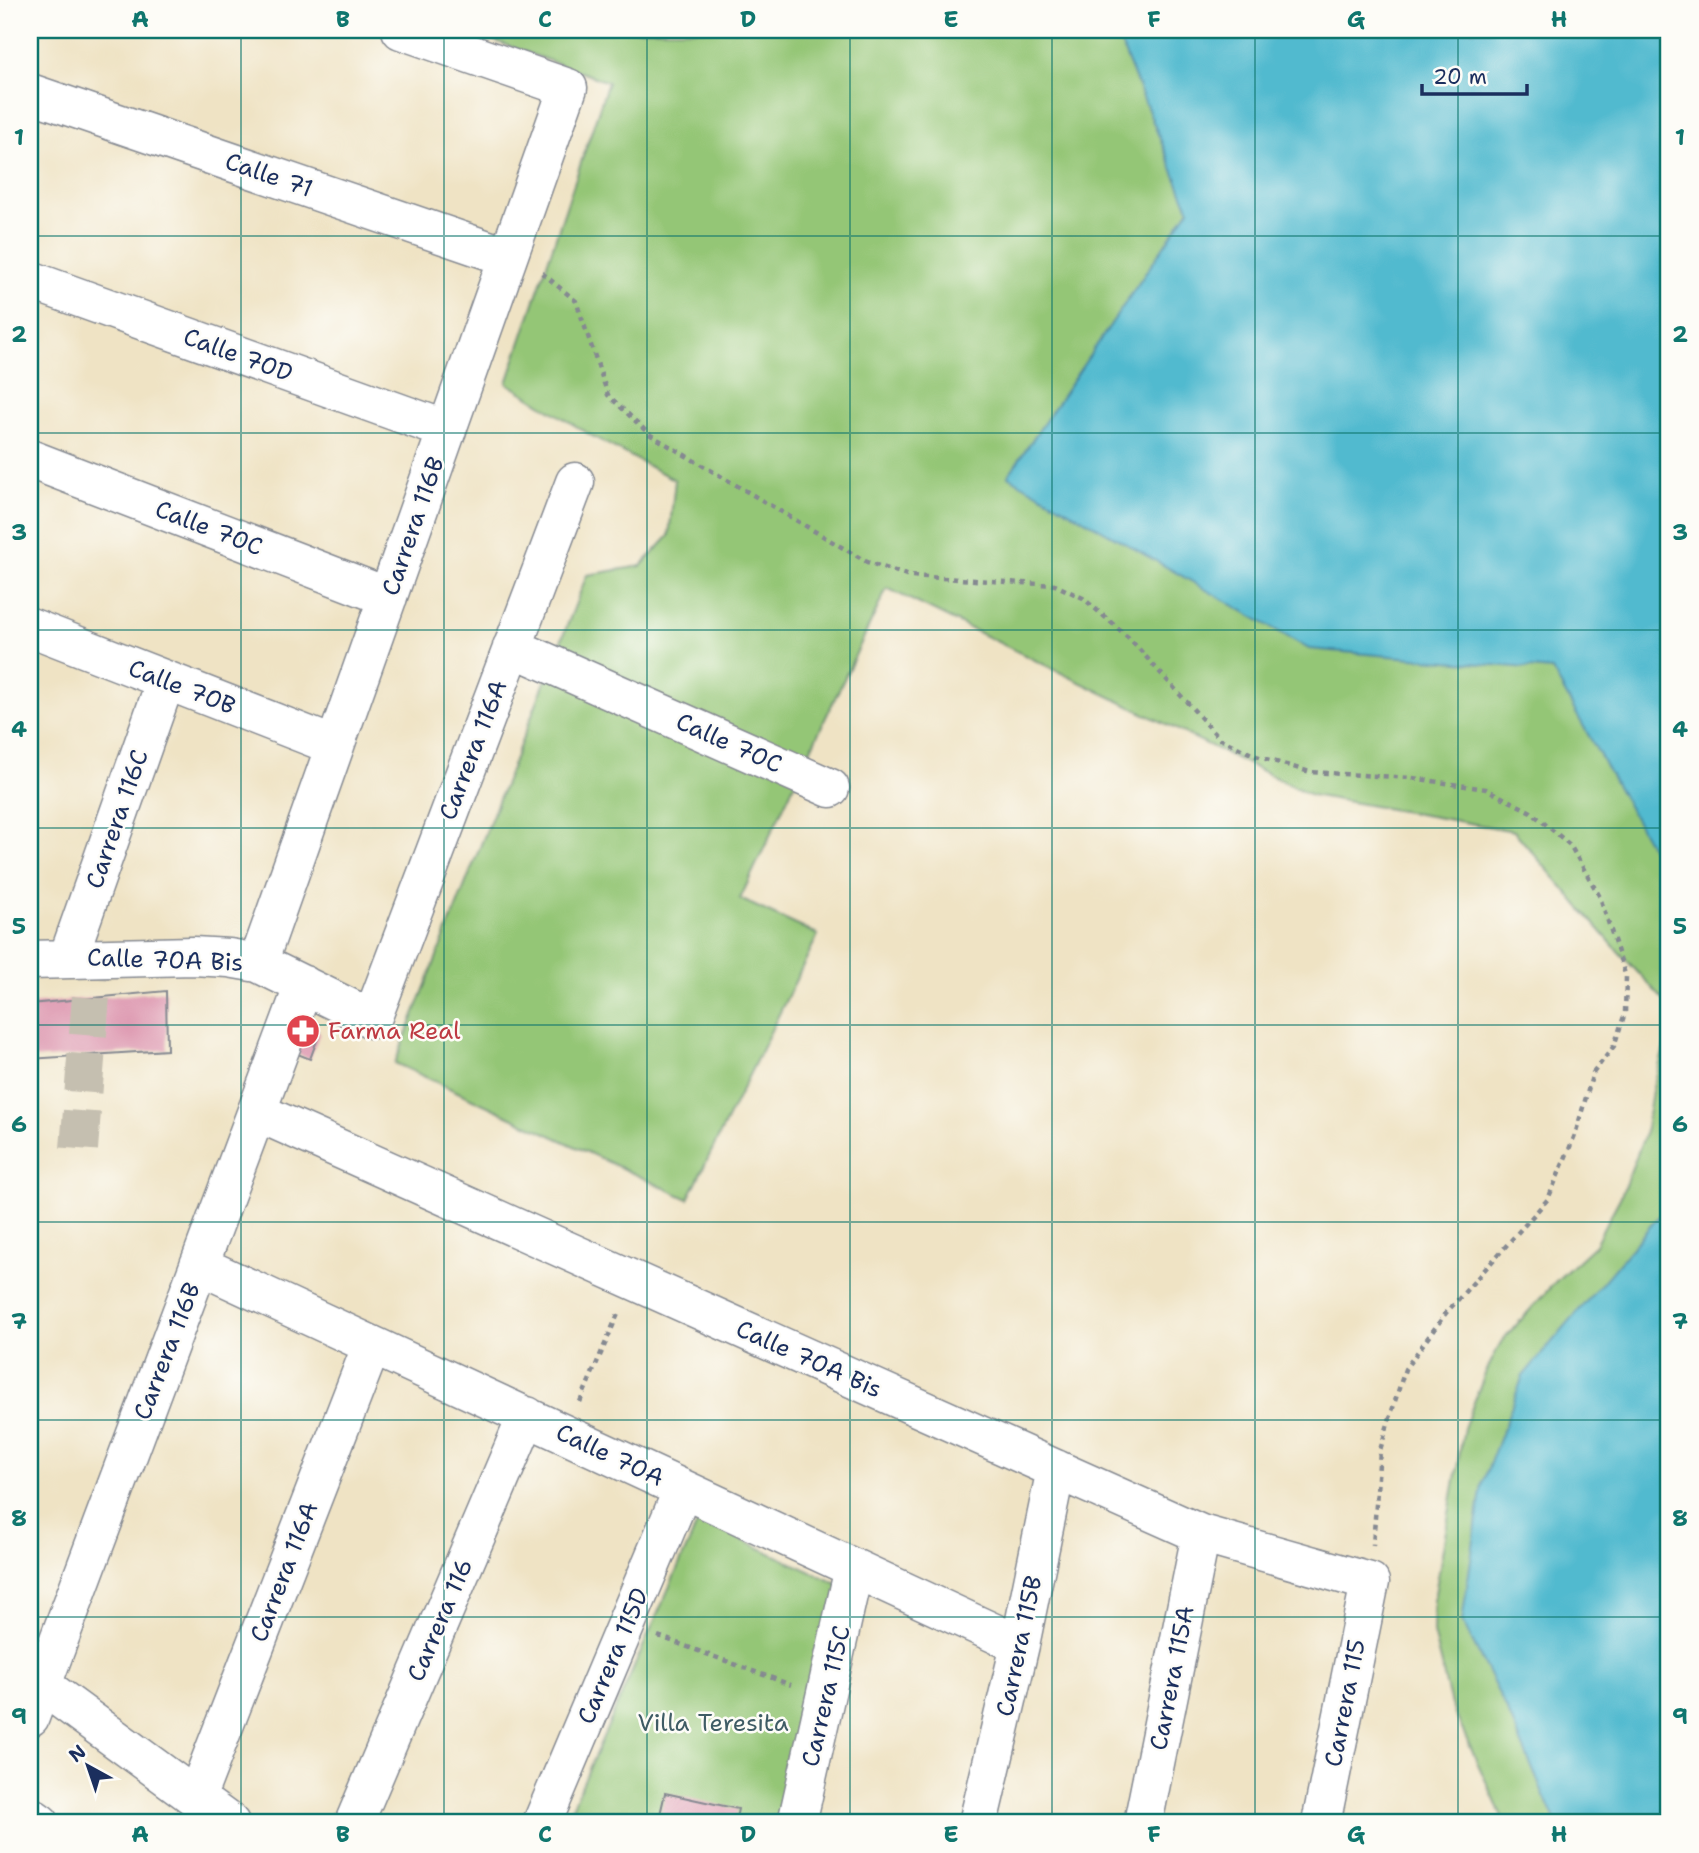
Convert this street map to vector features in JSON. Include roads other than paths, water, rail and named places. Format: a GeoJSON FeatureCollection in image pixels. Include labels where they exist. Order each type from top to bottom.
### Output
{"type":"FeatureCollection","features":[{"type":"Feature","properties":{"kind":"street","name":"Carrera 116B"},"geometry":{"type":"LineString","coordinates":[[258,963],[568,88],[404,30]]}},
{"type":"Feature","properties":{"kind":"street","name":"Calle 71"},"geometry":{"type":"LineString","coordinates":[[30,93],[508,257]]}},
{"type":"Feature","properties":{"kind":"street","name":"Calle 70D"},"geometry":{"type":"LineString","coordinates":[[30,280],[447,430]]}},
{"type":"Feature","properties":{"kind":"street","name":"Calle 70C"},"geometry":{"type":"LineString","coordinates":[[30,459],[388,597]]}},
{"type":"Feature","properties":{"kind":"street","name":"Carrera 116A"},"geometry":{"type":"LineString","coordinates":[[372,1019],[575,482]]}},
{"type":"Feature","properties":{"kind":"street","name":"Calle 70B"},"geometry":{"type":"LineString","coordinates":[[30,627],[335,746]]}},
{"type":"Feature","properties":{"kind":"street","name":"Calle 70C"},"geometry":{"type":"LineString","coordinates":[[512,647],[830,788]]}},
{"type":"Feature","properties":{"kind":"street","name":"Carrera 116C"},"geometry":{"type":"LineString","coordinates":[[68,958],[166,680]]}},
{"type":"Feature","properties":{"kind":"street","name":"Calle 70A Bis"},"geometry":{"type":"LineString","coordinates":[[30,960],[193,956],[258,963],[372,1019]]}},
{"type":"Feature","properties":{"kind":"street","name":"Carrera 116B"},"geometry":{"type":"LineString","coordinates":[[36,1701],[304,985]]}},
{"type":"Feature","properties":{"kind":"street","name":"Calle 70A Bis"},"geometry":{"type":"LineString","coordinates":[[257,1112],[1202,1534],[1370,1582]]}},
{"type":"Feature","properties":{"kind":"street","name":"Calle 70A"},"geometry":{"type":"LineString","coordinates":[[199,1265],[1020,1645]]}},
{"type":"Feature","properties":{"kind":"street","name":"Carrera 116A"},"geometry":{"type":"LineString","coordinates":[[196,1798],[372,1345]]}},
{"type":"Feature","properties":{"kind":"street","name":"Carrera 116"},"geometry":{"type":"LineString","coordinates":[[354,1823],[527,1416]]}},
{"type":"Feature","properties":{"kind":"street","name":"Carrera 115B"},"geometry":{"type":"LineString","coordinates":[[978,1823],[1020,1645],[1056,1469]]}},
{"type":"Feature","properties":{"kind":"street","name":"Carrera 115D"},"geometry":{"type":"LineString","coordinates":[[542,1823],[683,1489]]}},
{"type":"Feature","properties":{"kind":"street","name":"Carrera 115A"},"geometry":{"type":"LineString","coordinates":[[1143,1823],[1202,1534]]}},
{"type":"Feature","properties":{"kind":"street","name":"Carrera 115C"},"geometry":{"type":"LineString","coordinates":[[797,1823],[854,1568]]}},
{"type":"Feature","properties":{"kind":"street","name":"Carrera 115"},"geometry":{"type":"LineString","coordinates":[[1326,1816],[1370,1582]]}},
{"type":"Feature","properties":{"kind":"street"},"geometry":{"type":"LineString","coordinates":[[36,1701],[196,1798],[230,1823]]}},
{"type":"Feature","properties":{"kind":"street"},"geometry":{"type":"LineString","coordinates":[[30,1816],[40,1823]]}},
{"type":"Feature","properties":{"kind":"water"},"geometry":{"type":"Polygon","coordinates":[[[1115,30],[1669,30],[1669,879],[1552,670],[1309,649],[1008,476],[1189,209],[1115,30]]]}},
{"type":"Feature","properties":{"kind":"water"},"geometry":{"type":"Polygon","coordinates":[[[1669,1204],[1669,1823],[1556,1823],[1508,1712],[1462,1621],[1482,1484],[1523,1376],[1669,1204]]]}},
{"type":"Feature","properties":{"kind":"tunnel"},"geometry":{"type":"LineString","coordinates":[[79,1149],[94,957]]}},
{"type":"Feature","properties":{"kind":"place","name":"Farma Real"},"geometry":{"type":"Point","coordinates":[303,1031]}},
{"type":"Feature","properties":{"kind":"park label","name":"Villa Teresita"},"geometry":{"type":"Point","coordinates":[713,1723]}}]}
